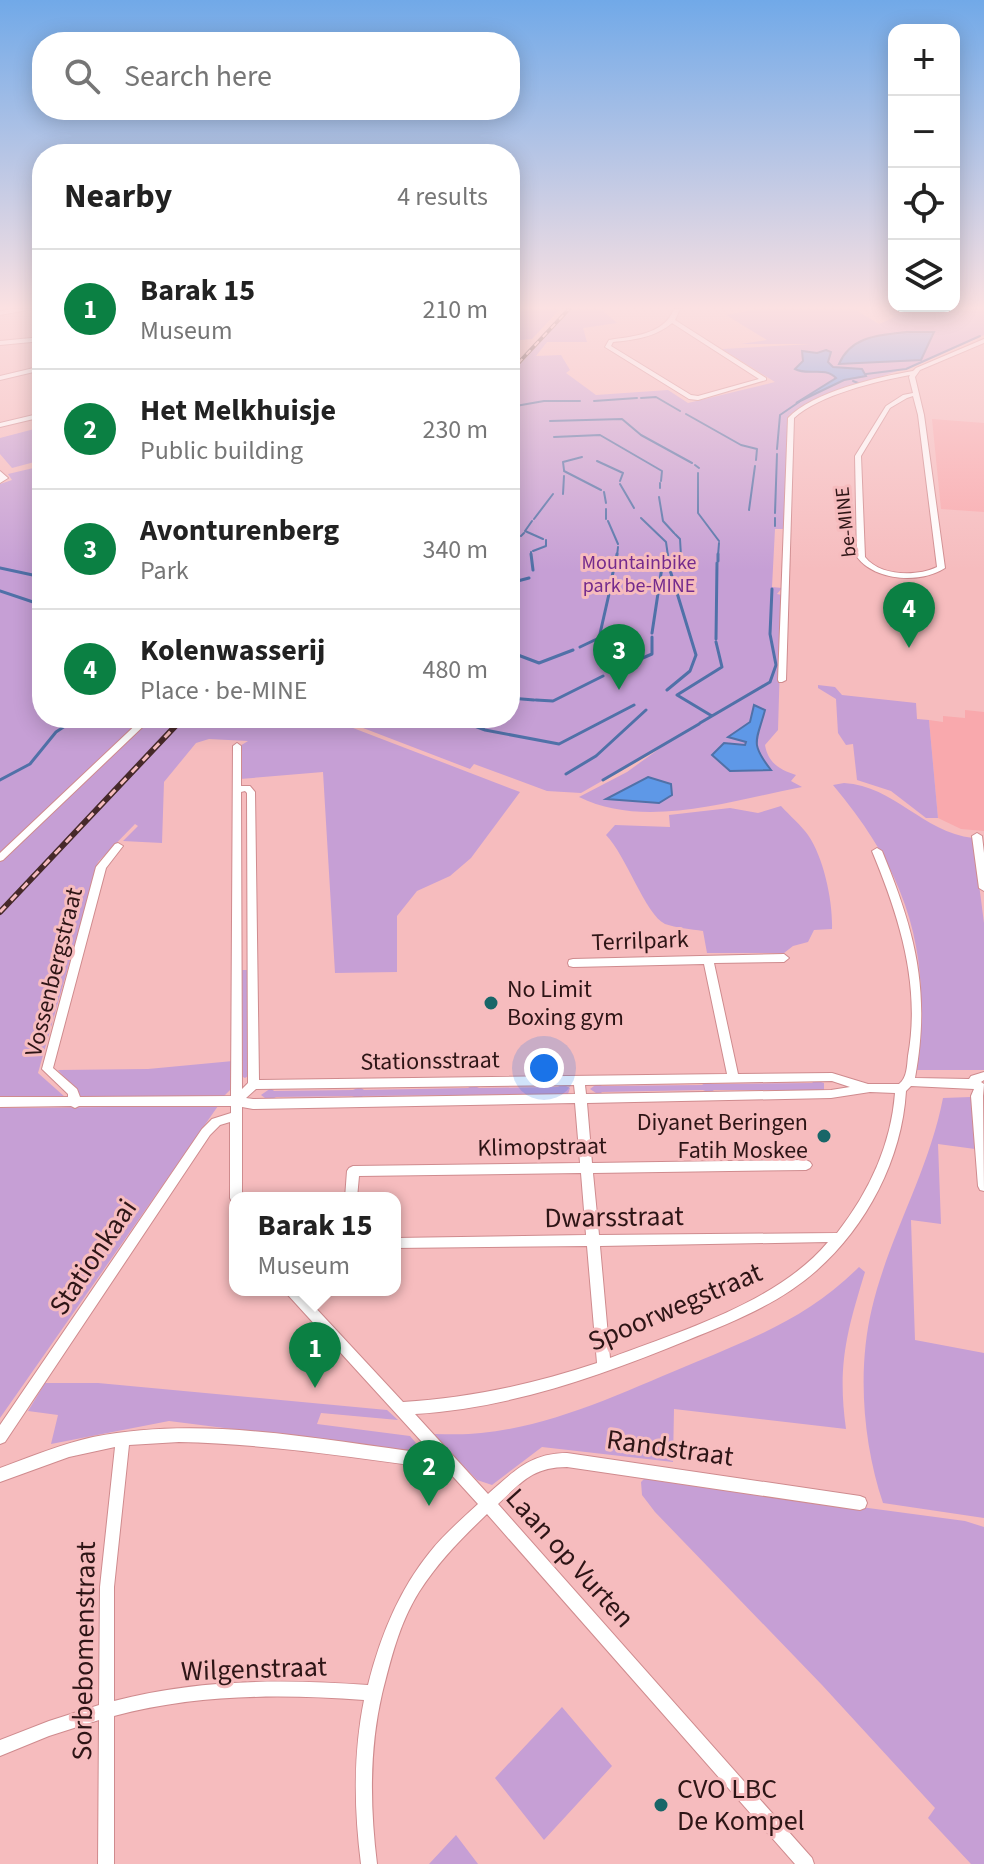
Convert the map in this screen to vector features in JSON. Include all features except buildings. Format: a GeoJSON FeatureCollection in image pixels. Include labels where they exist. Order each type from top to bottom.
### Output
{"type":"FeatureCollection","features":[{"type":"Feature","properties":{"kind":"street"},"geometry":{"type":"LineString","coordinates":[[782,680],[790,423],[794,413],[835,396]]}},
{"type":"Feature","properties":{"kind":"street","name":"be-MINE"},"geometry":{"type":"LineString","coordinates":[[905,396],[890,405],[858,456],[861,557],[873,569],[922,574],[939,570],[940,557],[916,396]]}},
{"type":"Feature","properties":{"kind":"street"},"geometry":{"type":"LineString","coordinates":[[0,425],[32,417]]}},
{"type":"Feature","properties":{"kind":"street"},"geometry":{"type":"LineString","coordinates":[[0,473],[5,478],[0,481]]}},
{"type":"Feature","properties":{"kind":"street"},"geometry":{"type":"LineString","coordinates":[[0,858],[137,728]]}},
{"type":"Feature","properties":{"kind":"street"},"geometry":{"type":"LineString","coordinates":[[236,1192],[237,746]]}},
{"type":"Feature","properties":{"kind":"street"},"geometry":{"type":"LineString","coordinates":[[235,1101],[254,1085],[251,792],[247,788],[238,789]]}},
{"type":"Feature","properties":{"kind":"street"},"geometry":{"type":"LineString","coordinates":[[977,836],[984,888]]}},
{"type":"Feature","properties":{"kind":"street","name":"Vossenbergstraat"},"geometry":{"type":"LineString","coordinates":[[75,1103],[73,1092],[47,1069],[101,867],[118,846]]}},
{"type":"Feature","properties":{"kind":"street","name":"Spoorwegstraat"},"geometry":{"type":"LineString","coordinates":[[399,1409],[448,1407],[510,1397],[604,1367],[770,1298],[811,1269],[847,1232],[868,1197],[902,1110],[916,1021],[915,964],[904,916],[877,851]]}},
{"type":"Feature","properties":{"kind":"street"},"geometry":{"type":"LineString","coordinates":[[237,868],[252,866]]}},
{"type":"Feature","properties":{"kind":"street","name":"Terrilpark"},"geometry":{"type":"LineString","coordinates":[[573,963],[784,958]]}},
{"type":"Feature","properties":{"kind":"street","name":"Terrilpark"},"geometry":{"type":"LineString","coordinates":[[708,959],[733,1078]]}},
{"type":"Feature","properties":{"kind":"street"},"geometry":{"type":"LineString","coordinates":[[237,965],[253,963]]}},
{"type":"Feature","properties":{"kind":"street","name":"Stationsstraat"},"geometry":{"type":"LineString","coordinates":[[254,1085],[832,1077],[870,1088]]}},
{"type":"Feature","properties":{"kind":"street"},"geometry":{"type":"LineString","coordinates":[[579,1080],[604,1367]]}},
{"type":"Feature","properties":{"kind":"street"},"geometry":{"type":"LineString","coordinates":[[981,1084],[977,1106],[984,1186]]}},
{"type":"Feature","properties":{"kind":"street","name":"Stationsstraat"},"geometry":{"type":"LineString","coordinates":[[0,1102],[235,1101],[253,1104],[831,1094],[905,1085],[981,1084]]}},
{"type":"Feature","properties":{"kind":"street","name":"Stationkaai"},"geometry":{"type":"LineString","coordinates":[[0,1437],[206,1132],[216,1122],[235,1116]]}},
{"type":"Feature","properties":{"kind":"street","name":"Klimopstraat"},"geometry":{"type":"LineString","coordinates":[[351,1192],[353,1171],[806,1165]]}},
{"type":"Feature","properties":{"kind":"street","name":"Dwarsstraat"},"geometry":{"type":"LineString","coordinates":[[401,1243],[834,1237]]}},
{"type":"Feature","properties":{"kind":"street","name":"Laan op Vurten"},"geometry":{"type":"LineString","coordinates":[[296,1296],[488,1504],[806,1864]]}},
{"type":"Feature","properties":{"kind":"street"},"geometry":{"type":"LineString","coordinates":[[0,1475],[92,1444],[201,1434],[448,1463]]}},
{"type":"Feature","properties":{"kind":"street","name":"Sorbebomenstraat"},"geometry":{"type":"LineString","coordinates":[[106,1864],[109,1553],[123,1439]]}},
{"type":"Feature","properties":{"kind":"street","name":"Randstraat"},"geometry":{"type":"LineString","coordinates":[[369,1864],[363,1833],[365,1742],[375,1693],[393,1635],[414,1590],[434,1559],[488,1504],[536,1462],[554,1459],[860,1503]]}},
{"type":"Feature","properties":{"kind":"street","name":"Wilgenstraat"},"geometry":{"type":"LineString","coordinates":[[0,1748],[40,1730],[107,1710],[207,1691],[324,1689],[375,1693]]}},
{"type":"Feature","properties":{"kind":"shaded area"},"geometry":{"type":"Polygon","coordinates":[[[932,419],[984,423],[984,512],[941,509],[932,419]]]}},
{"type":"Feature","properties":{"kind":"shaded area"},"geometry":{"type":"Polygon","coordinates":[[[965,710],[984,712],[984,831],[961,829],[938,818],[929,720],[943,722],[943,716],[965,718],[965,710]]]}},
{"type":"Feature","properties":{"kind":"green space","name":"Mountainbike park be-MINE"},"geometry":{"type":"Polygon","coordinates":[[[520,396],[677,396],[688,403],[717,396],[824,396],[789,415],[784,529],[775,529],[772,587],[782,588],[777,594],[782,595],[778,730],[765,745],[772,761],[796,775],[791,781],[802,787],[719,805],[660,812],[632,811],[605,807],[579,797],[627,772],[663,746],[581,793],[547,791],[474,764],[470,769],[363,728],[520,728],[520,396]]]}},
{"type":"Feature","properties":{"kind":"green space"},"geometry":{"type":"Polygon","coordinates":[[[32,430],[32,463],[12,468],[0,454],[0,438],[32,430]]]}},
{"type":"Feature","properties":{"kind":"green space"},"geometry":{"type":"Polygon","coordinates":[[[32,468],[32,728],[353,728],[520,792],[471,858],[450,876],[417,891],[397,916],[397,972],[335,973],[323,772],[240,779],[240,746],[248,741],[209,739],[196,743],[164,782],[162,843],[123,841],[138,826],[135,824],[98,862],[38,1073],[65,1097],[0,1097],[0,484],[12,480],[8,474],[32,468]]]}},
{"type":"Feature","properties":{"kind":"green space"},"geometry":{"type":"Polygon","coordinates":[[[818,685],[835,687],[842,695],[916,703],[917,719],[929,720],[938,818],[926,818],[891,791],[857,780],[853,744],[846,745],[838,733],[836,699],[818,685]]]}},
{"type":"Feature","properties":{"kind":"green space"},"geometry":{"type":"Polygon","coordinates":[[[844,783],[878,792],[938,827],[973,838],[984,923],[984,1070],[917,1070],[921,988],[909,917],[880,851],[833,785],[844,783]]]}},
{"type":"Feature","properties":{"kind":"green space"},"geometry":{"type":"Polygon","coordinates":[[[781,806],[814,845],[826,880],[832,918],[832,929],[814,930],[808,942],[793,946],[784,953],[707,953],[703,931],[665,924],[650,909],[606,835],[615,825],[670,827],[669,815],[730,808],[758,813],[781,806]]]}},
{"type":"Feature","properties":{"kind":"green space"},"geometry":{"type":"Polygon","coordinates":[[[242,970],[248,970],[248,1076],[245,1078],[241,1076],[242,970]]]}},
{"type":"Feature","properties":{"kind":"green space"},"geometry":{"type":"Polygon","coordinates":[[[233,1061],[233,1087],[224,1096],[82,1098],[58,1070],[148,1069],[233,1061]]]}},
{"type":"Feature","properties":{"kind":"green space"},"geometry":{"type":"Polygon","coordinates":[[[815,1080],[824,1083],[824,1090],[602,1092],[599,1095],[590,1089],[598,1083],[602,1086],[702,1085],[708,1081],[712,1084],[812,1083],[815,1080]]]}},
{"type":"Feature","properties":{"kind":"green space"},"geometry":{"type":"Polygon","coordinates":[[[562,1084],[570,1088],[568,1094],[363,1096],[359,1099],[352,1096],[276,1097],[269,1101],[261,1095],[271,1088],[274,1091],[353,1090],[360,1087],[364,1090],[468,1088],[473,1085],[479,1088],[558,1087],[562,1084]]]}},
{"type":"Feature","properties":{"kind":"green space"},"geometry":{"type":"Polygon","coordinates":[[[971,1097],[975,1149],[938,1144],[941,1224],[911,1220],[915,1340],[984,1353],[984,1518],[883,1503],[871,1456],[864,1406],[867,1332],[888,1255],[928,1151],[943,1098],[971,1097]]]}},
{"type":"Feature","properties":{"kind":"green space"},"geometry":{"type":"Polygon","coordinates":[[[218,1106],[0,1418],[0,1108],[218,1106]]]}},
{"type":"Feature","properties":{"kind":"green space"},"geometry":{"type":"Polygon","coordinates":[[[859,1267],[865,1272],[843,1367],[846,1429],[674,1409],[673,1462],[542,1447],[492,1485],[477,1480],[432,1434],[475,1434],[509,1429],[564,1415],[618,1395],[782,1323],[822,1299],[859,1267]]]}},
{"type":"Feature","properties":{"kind":"green space"},"geometry":{"type":"Polygon","coordinates":[[[45,1383],[98,1383],[387,1410],[398,1420],[321,1413],[317,1424],[410,1436],[416,1443],[415,1449],[406,1451],[169,1421],[51,1444],[58,1415],[28,1411],[45,1383]]]}},
{"type":"Feature","properties":{"kind":"green space"},"geometry":{"type":"Polygon","coordinates":[[[645,1478],[965,1521],[984,1527],[984,1864],[971,1864],[928,1818],[935,1808],[822,1685],[655,1512],[642,1495],[641,1482],[645,1478]]]}},
{"type":"Feature","properties":{"kind":"green space"},"geometry":{"type":"Polygon","coordinates":[[[562,1707],[612,1766],[544,1840],[495,1778],[562,1707]]]}},
{"type":"Feature","properties":{"kind":"green space"},"geometry":{"type":"Polygon","coordinates":[[[456,1835],[478,1864],[429,1864],[456,1835]]]}},
{"type":"Feature","properties":{"kind":"water"},"geometry":{"type":"Polygon","coordinates":[[[754,705],[765,710],[757,747],[771,770],[730,771],[712,755],[724,743],[745,745],[746,742],[728,737],[750,722],[754,705]]]}},
{"type":"Feature","properties":{"kind":"water"},"geometry":{"type":"Polygon","coordinates":[[[648,777],[671,784],[672,795],[659,803],[606,799],[648,777]]]}},
{"type":"Feature","properties":{"kind":"waterway"},"geometry":{"type":"LineString","coordinates":[[641,398],[656,397],[680,411]]}},
{"type":"Feature","properties":{"kind":"waterway"},"geometry":{"type":"LineString","coordinates":[[594,401],[637,398]]}},
{"type":"Feature","properties":{"kind":"waterway"},"geometry":{"type":"LineString","coordinates":[[520,405],[544,401],[580,401]]}},
{"type":"Feature","properties":{"kind":"waterway"},"geometry":{"type":"LineString","coordinates":[[777,449],[780,415],[799,402]]}},
{"type":"Feature","properties":{"kind":"waterway"},"geometry":{"type":"LineString","coordinates":[[686,414],[741,445],[757,449],[756,460]]}},
{"type":"Feature","properties":{"kind":"waterway"},"geometry":{"type":"LineString","coordinates":[[550,421],[622,419],[641,435],[692,463]]}},
{"type":"Feature","properties":{"kind":"waterway"},"geometry":{"type":"LineString","coordinates":[[554,437],[600,435],[662,471],[661,481]]}},
{"type":"Feature","properties":{"kind":"waterway"},"geometry":{"type":"LineString","coordinates":[[775,513],[777,454]]}},
{"type":"Feature","properties":{"kind":"waterway"},"geometry":{"type":"LineString","coordinates":[[564,470],[563,462],[582,457]]}},
{"type":"Feature","properties":{"kind":"waterway"},"geometry":{"type":"LineString","coordinates":[[597,461],[623,473],[620,481]]}},
{"type":"Feature","properties":{"kind":"waterway"},"geometry":{"type":"LineString","coordinates":[[695,465],[699,468]]}},
{"type":"Feature","properties":{"kind":"waterway"},"geometry":{"type":"LineString","coordinates":[[749,510],[755,466]]}},
{"type":"Feature","properties":{"kind":"waterway"},"geometry":{"type":"LineString","coordinates":[[564,471],[601,490]]}},
{"type":"Feature","properties":{"kind":"waterway"},"geometry":{"type":"LineString","coordinates":[[698,473],[698,513],[719,541]]}},
{"type":"Feature","properties":{"kind":"waterway"},"geometry":{"type":"LineString","coordinates":[[563,494],[564,476]]}},
{"type":"Feature","properties":{"kind":"waterway"},"geometry":{"type":"LineString","coordinates":[[660,483],[660,488]]}},
{"type":"Feature","properties":{"kind":"waterway"},"geometry":{"type":"LineString","coordinates":[[620,484],[634,508]]}},
{"type":"Feature","properties":{"kind":"waterway"},"geometry":{"type":"LineString","coordinates":[[604,492],[606,503]]}},
{"type":"Feature","properties":{"kind":"waterway"},"geometry":{"type":"LineString","coordinates":[[534,519],[553,494]]}},
{"type":"Feature","properties":{"kind":"waterway"},"geometry":{"type":"LineString","coordinates":[[659,497],[663,521],[674,533]]}},
{"type":"Feature","properties":{"kind":"waterway"},"geometry":{"type":"LineString","coordinates":[[606,509],[606,519]]}},
{"type":"Feature","properties":{"kind":"waterway"},"geometry":{"type":"LineString","coordinates":[[641,518],[666,542],[668,556]]}},
{"type":"Feature","properties":{"kind":"waterway"},"geometry":{"type":"LineString","coordinates":[[775,518],[775,526]]}},
{"type":"Feature","properties":{"kind":"waterway"},"geometry":{"type":"LineString","coordinates":[[532,521],[525,531],[543,539]]}},
{"type":"Feature","properties":{"kind":"waterway"},"geometry":{"type":"LineString","coordinates":[[608,521],[618,544]]}},
{"type":"Feature","properties":{"kind":"waterway"},"geometry":{"type":"LineString","coordinates":[[521,536],[524,533]]}},
{"type":"Feature","properties":{"kind":"waterway"},"geometry":{"type":"LineString","coordinates":[[675,534],[680,539],[681,556]]}},
{"type":"Feature","properties":{"kind":"waterway"},"geometry":{"type":"LineString","coordinates":[[533,551],[546,546],[546,540]]}},
{"type":"Feature","properties":{"kind":"waterway"},"geometry":{"type":"LineString","coordinates":[[718,556],[719,543]]}},
{"type":"Feature","properties":{"kind":"waterway"},"geometry":{"type":"LineString","coordinates":[[617,556],[618,547]]}},
{"type":"Feature","properties":{"kind":"waterway"},"geometry":{"type":"LineString","coordinates":[[531,554],[533,570]]}},
{"type":"Feature","properties":{"kind":"waterway"},"geometry":{"type":"LineString","coordinates":[[616,560],[617,554]]}},
{"type":"Feature","properties":{"kind":"waterway"},"geometry":{"type":"LineString","coordinates":[[652,633],[662,567],[669,567],[667,554]]}},
{"type":"Feature","properties":{"kind":"waterway"},"geometry":{"type":"LineString","coordinates":[[718,556],[718,561]]}},
{"type":"Feature","properties":{"kind":"waterway"},"geometry":{"type":"LineString","coordinates":[[609,591],[615,563]]}},
{"type":"Feature","properties":{"kind":"waterway"},"geometry":{"type":"LineString","coordinates":[[716,639],[717,563]]}},
{"type":"Feature","properties":{"kind":"waterway"},"geometry":{"type":"LineString","coordinates":[[0,568],[32,575]]}},
{"type":"Feature","properties":{"kind":"waterway"},"geometry":{"type":"LineString","coordinates":[[667,690],[690,671],[696,655],[670,570]]}},
{"type":"Feature","properties":{"kind":"waterway"},"geometry":{"type":"LineString","coordinates":[[520,580],[529,578]]}},
{"type":"Feature","properties":{"kind":"waterway"},"geometry":{"type":"LineString","coordinates":[[712,716],[770,682],[776,665],[770,634],[772,589]]}},
{"type":"Feature","properties":{"kind":"waterway"},"geometry":{"type":"LineString","coordinates":[[0,591],[32,602]]}},
{"type":"Feature","properties":{"kind":"waterway"},"geometry":{"type":"LineString","coordinates":[[580,647],[599,638],[609,594]]}},
{"type":"Feature","properties":{"kind":"waterway"},"geometry":{"type":"LineString","coordinates":[[622,667],[652,654],[652,637]]}},
{"type":"Feature","properties":{"kind":"waterway"},"geometry":{"type":"LineString","coordinates":[[712,716],[677,695],[722,667],[716,642]]}},
{"type":"Feature","properties":{"kind":"waterway"},"geometry":{"type":"LineString","coordinates":[[520,656],[539,663],[573,650]]}},
{"type":"Feature","properties":{"kind":"waterway"},"geometry":{"type":"LineString","coordinates":[[536,700],[553,701],[603,676]]}},
{"type":"Feature","properties":{"kind":"waterway"},"geometry":{"type":"LineString","coordinates":[[520,699],[534,700]]}},
{"type":"Feature","properties":{"kind":"waterway"},"geometry":{"type":"LineString","coordinates":[[480,728],[559,744],[634,705]]}},
{"type":"Feature","properties":{"kind":"waterway"},"geometry":{"type":"LineString","coordinates":[[566,774],[596,756],[646,710]]}},
{"type":"Feature","properties":{"kind":"waterway"},"geometry":{"type":"LineString","coordinates":[[700,723],[712,716]]}},
{"type":"Feature","properties":{"kind":"waterway"},"geometry":{"type":"LineString","coordinates":[[603,780],[699,724]]}},
{"type":"Feature","properties":{"kind":"waterway"},"geometry":{"type":"LineString","coordinates":[[0,780],[30,764],[62,728]]}},
{"type":"Feature","properties":{"kind":"railway"},"geometry":{"type":"LineString","coordinates":[[0,912],[174,728]]}},
{"type":"Feature","properties":{"kind":"place","name":"Kolenwasserij"},"geometry":{"type":"Point","coordinates":[909,648]}},
{"type":"Feature","properties":{"kind":"place","name":"Avonturenberg"},"geometry":{"type":"Point","coordinates":[619,690]}},
{"type":"Feature","properties":{"kind":"place","name":"No Limit Boxing gym"},"geometry":{"type":"Point","coordinates":[491,1003]}},
{"type":"Feature","properties":{"kind":"place","name":"Diyanet Beringen Fatih Moskee"},"geometry":{"type":"Point","coordinates":[824,1136]}},
{"type":"Feature","properties":{"kind":"place","name":"Barak 15"},"geometry":{"type":"Point","coordinates":[315,1388]}},
{"type":"Feature","properties":{"kind":"place","name":"Het Melkhuisje"},"geometry":{"type":"Point","coordinates":[429,1506]}},
{"type":"Feature","properties":{"kind":"place","name":"CVO LBC De Kompel"},"geometry":{"type":"Point","coordinates":[661,1805]}}]}
